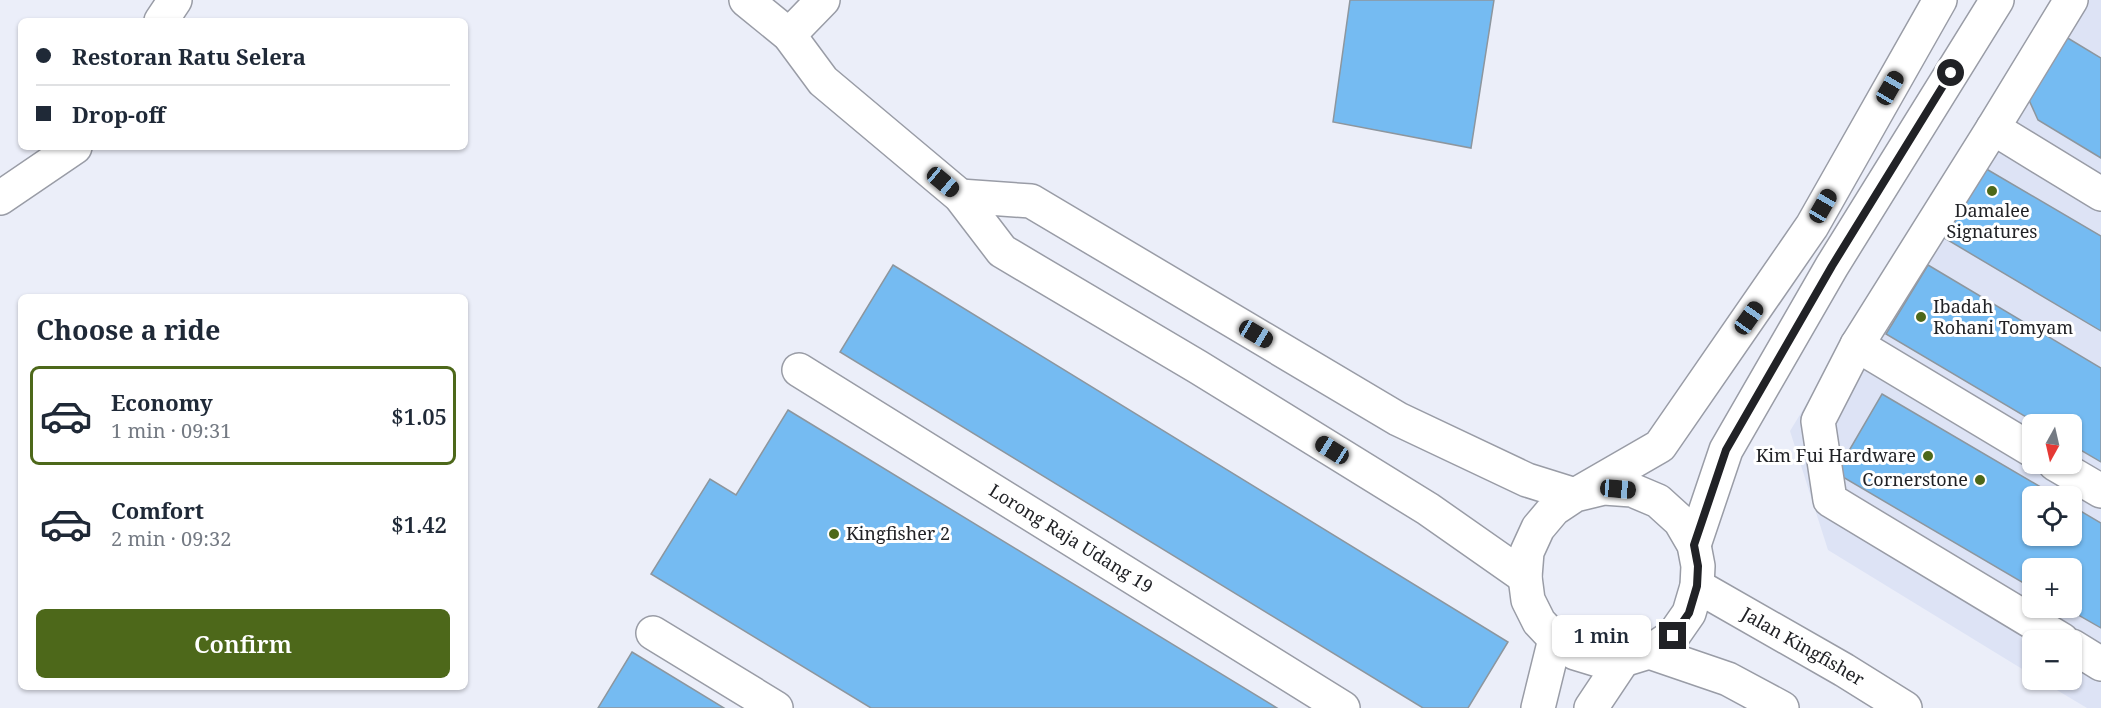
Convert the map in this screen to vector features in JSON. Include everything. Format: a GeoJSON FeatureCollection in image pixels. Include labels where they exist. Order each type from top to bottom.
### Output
{"type":"FeatureCollection","features":[{"type":"Feature","properties":{"kind":"street"},"geometry":{"type":"LineString","coordinates":[[163,18],[175,0]]}},
{"type":"Feature","properties":{"kind":"street"},"geometry":{"type":"LineString","coordinates":[[746,0],[789,35],[823,81],[960,196],[1002,251],[1198,367],[1428,509],[1524,577]]}},
{"type":"Feature","properties":{"kind":"street"},"geometry":{"type":"LineString","coordinates":[[789,35],[823,0]]}},
{"type":"Feature","properties":{"kind":"street"},"geometry":{"type":"LineString","coordinates":[[1782,708],[1728,679],[1636,656],[1598,660],[1575,653],[1555,639],[1539,622],[1528,600],[1524,577],[1527,552],[1538,528],[1554,509],[1660,446],[1812,226],[1940,0]]}},
{"type":"Feature","properties":{"kind":"street"},"geometry":{"type":"LineString","coordinates":[[1694,545],[1726,450],[1832,266],[1997,0]]}},
{"type":"Feature","properties":{"kind":"street"},"geometry":{"type":"LineString","coordinates":[[2045,630],[1830,500],[1818,421],[1857,345],[2071,0]]}},
{"type":"Feature","properties":{"kind":"street"},"geometry":{"type":"LineString","coordinates":[[1993,128],[2101,195]]}},
{"type":"Feature","properties":{"kind":"street"},"geometry":{"type":"LineString","coordinates":[[0,198],[71,150]]}},
{"type":"Feature","properties":{"kind":"street"},"geometry":{"type":"LineString","coordinates":[[960,196],[1031,201],[1398,419],[1527,480],[1575,495],[1604,488],[1632,490],[1658,501],[1680,520],[1694,545],[1698,566],[1697,586],[1689,613],[1673,636],[1636,656],[1591,708]]}},
{"type":"Feature","properties":{"kind":"street"},"geometry":{"type":"LineString","coordinates":[[1857,345],[2022,444]]}},
{"type":"Feature","properties":{"kind":"street","name":"Lorong Raja Udang 19"},"geometry":{"type":"LineString","coordinates":[[799,370],[1343,708]]}},
{"type":"Feature","properties":{"kind":"street"},"geometry":{"type":"LineString","coordinates":[[2072,474],[2101,491]]}},
{"type":"Feature","properties":{"kind":"street","name":"Jalan Kingfisher"},"geometry":{"type":"LineString","coordinates":[[1697,586],[1834,664],[1905,708]]}},
{"type":"Feature","properties":{"kind":"street"},"geometry":{"type":"LineString","coordinates":[[653,633],[776,708]]}},
{"type":"Feature","properties":{"kind":"street"},"geometry":{"type":"LineString","coordinates":[[1538,708],[1555,639]]}},
{"type":"Feature","properties":{"kind":"street"},"geometry":{"type":"LineString","coordinates":[[2082,652],[2101,664]]}},
{"type":"Feature","properties":{"kind":"shaded area"},"geometry":{"type":"Polygon","coordinates":[[[2052,0],[2101,0],[2101,708],[2087,708],[2057,690],[2082,690],[2082,630],[2022,630],[2022,669],[1828,550],[1790,431],[2052,0]]]}},
{"type":"Feature","properties":{"kind":"building"},"geometry":{"type":"Polygon","coordinates":[[[1350,0],[1494,0],[1471,148],[1333,122],[1350,0]]]}},
{"type":"Feature","properties":{"kind":"building"},"geometry":{"type":"Polygon","coordinates":[[[2066,37],[2101,58],[2101,158],[2038,120],[2029,100],[2066,37]]]}},
{"type":"Feature","properties":{"kind":"building"},"geometry":{"type":"Polygon","coordinates":[[[1983,167],[2101,236],[2101,331],[1941,236],[1983,167]]]}},
{"type":"Feature","properties":{"kind":"building"},"geometry":{"type":"Polygon","coordinates":[[[893,265],[1508,642],[1468,708],[1423,708],[840,352],[893,265]]]}},
{"type":"Feature","properties":{"kind":"building"},"geometry":{"type":"Polygon","coordinates":[[[1928,265],[2101,368],[2101,462],[2082,451],[2082,414],[2022,415],[1886,334],[1928,265]]]}},
{"type":"Feature","properties":{"kind":"building"},"geometry":{"type":"Polygon","coordinates":[[[1882,394],[2039,486],[2022,486],[2022,546],[2082,546],[2082,512],[2101,523],[2101,628],[2082,617],[2082,558],[2022,558],[2022,582],[1836,473],[1882,394]]]}},
{"type":"Feature","properties":{"kind":"building","name":"Kingfisher 2"},"geometry":{"type":"Polygon","coordinates":[[[788,410],[1277,708],[871,708],[651,574],[710,479],[736,495],[788,410]]]}},
{"type":"Feature","properties":{"kind":"building"},"geometry":{"type":"Polygon","coordinates":[[[632,652],[724,708],[598,708],[632,652]]]}},
{"type":"Feature","properties":{"kind":"place","name":"Damalee Signatures"},"geometry":{"type":"Point","coordinates":[1992,191]}},
{"type":"Feature","properties":{"kind":"place","name":"Ibadah Rohani Tomyam"},"geometry":{"type":"Point","coordinates":[1921,317]}},
{"type":"Feature","properties":{"kind":"place","name":"Kim Fui Hardware"},"geometry":{"type":"Point","coordinates":[1928,456]}},
{"type":"Feature","properties":{"kind":"place","name":"Cornerstone"},"geometry":{"type":"Point","coordinates":[1980,480]}},
{"type":"Feature","properties":{"kind":"place","name":"Kingfisher 2"},"geometry":{"type":"Point","coordinates":[834,534]}},
{"type":"Feature","properties":{"kind":"route"},"geometry":{"type":"LineString","coordinates":[[1673,636],[1689,613],[1697,586],[1698,566],[1694,545],[1726,450],[1832,266],[1951,73]]}}]}
